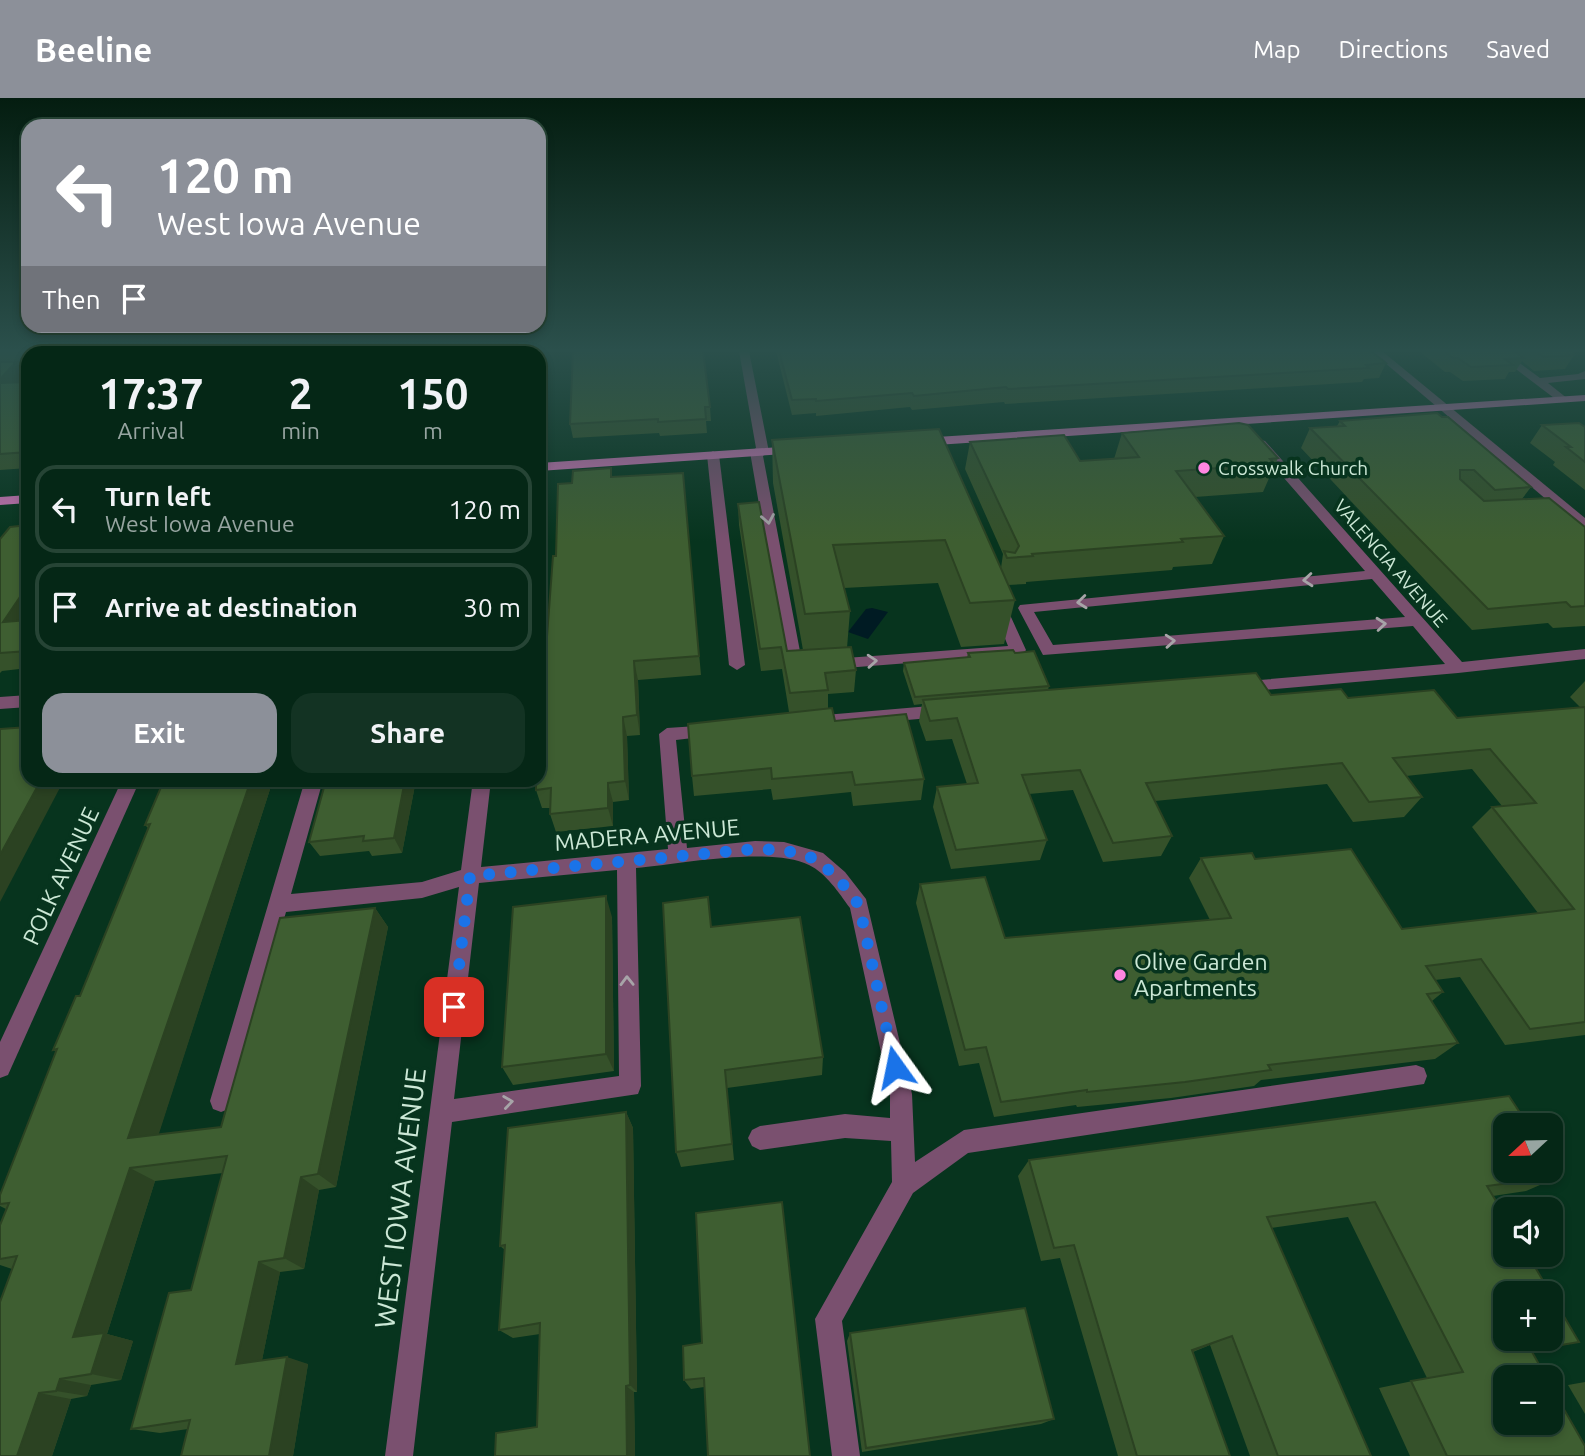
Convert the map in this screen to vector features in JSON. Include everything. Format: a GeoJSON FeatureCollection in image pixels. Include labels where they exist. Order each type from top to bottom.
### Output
{"type":"FeatureCollection","features":[{"type":"Feature","properties":{"kind":"main road"},"geometry":{"type":"LineString","coordinates":[[902,443],[1337,414]]}},
{"type":"Feature","properties":{"kind":"main road"},"geometry":{"type":"LineString","coordinates":[[546,467],[805,449]]}},
{"type":"Feature","properties":{"kind":"main road"},"geometry":{"type":"LineString","coordinates":[[1,501],[21,500]]}},
{"type":"Feature","properties":{"kind":"street"},"geometry":{"type":"LineString","coordinates":[[754,414],[795,667],[1018,650],[992,589]]}},
{"type":"Feature","properties":{"kind":"street"},"geometry":{"type":"LineString","coordinates":[[1454,414],[1585,525]]}},
{"type":"Feature","properties":{"kind":"street","name":"VALENCIA AVENUE"},"geometry":{"type":"LineString","coordinates":[[1240,421],[1458,668]]}},
{"type":"Feature","properties":{"kind":"street"},"geometry":{"type":"LineString","coordinates":[[936,441],[944,459]]}},
{"type":"Feature","properties":{"kind":"street"},"geometry":{"type":"LineString","coordinates":[[713,455],[737,665]]}},
{"type":"Feature","properties":{"kind":"street"},"geometry":{"type":"LineString","coordinates":[[1541,512],[1585,508]]}},
{"type":"Feature","properties":{"kind":"street"},"geometry":{"type":"LineString","coordinates":[[1376,574],[1025,608],[1048,651],[1417,621]]}},
{"type":"Feature","properties":{"kind":"street"},"geometry":{"type":"LineString","coordinates":[[1232,687],[1458,668],[1585,654]]}},
{"type":"Feature","properties":{"kind":"street"},"geometry":{"type":"LineString","coordinates":[[0,703],[21,702]]}},
{"type":"Feature","properties":{"kind":"street"},"geometry":{"type":"LineString","coordinates":[[797,723],[959,710]]}},
{"type":"Feature","properties":{"kind":"street"},"geometry":{"type":"LineString","coordinates":[[678,857],[667,734],[732,729]]}},
{"type":"Feature","properties":{"kind":"street","name":"POLK AVENUE"},"geometry":{"type":"LineString","coordinates":[[0,1068],[128,787]]}},
{"type":"Feature","properties":{"kind":"street"},"geometry":{"type":"LineString","coordinates":[[221,1101],[312,787]]}},
{"type":"Feature","properties":{"kind":"street","name":"WEST IOWA AVENUE"},"geometry":{"type":"LineString","coordinates":[[399,1456],[481,787]]}},
{"type":"Feature","properties":{"kind":"street","name":"MADERA AVENUE"},"geometry":{"type":"LineString","coordinates":[[279,904],[422,890],[470,876],[755,849],[784,850],[816,859],[838,878],[859,905],[901,1094],[904,1184]]}},
{"type":"Feature","properties":{"kind":"street"},"geometry":{"type":"LineString","coordinates":[[441,1112],[630,1086],[626,862]]}},
{"type":"Feature","properties":{"kind":"street"},"geometry":{"type":"LineString","coordinates":[[846,1456],[828,1319],[904,1184],[964,1142],[1416,1076]]}},
{"type":"Feature","properties":{"kind":"street"},"geometry":{"type":"LineString","coordinates":[[760,1138],[845,1126],[902,1130]]}},
{"type":"Feature","properties":{"kind":"water"},"geometry":{"type":"Polygon","coordinates":[[[866,609],[888,612],[868,639],[848,632],[866,609]]]}},
{"type":"Feature","properties":{"kind":"building"},"geometry":{"type":"Polygon","coordinates":[[[0,414],[21,414],[21,452],[0,454],[0,414]]]}},
{"type":"Feature","properties":{"kind":"building"},"geometry":{"type":"Polygon","coordinates":[[[570,414],[706,414],[706,419],[658,422],[658,419],[570,424],[570,414]]]}},
{"type":"Feature","properties":{"kind":"building"},"geometry":{"type":"Polygon","coordinates":[[[1420,414],[1448,417],[1531,487],[1495,490],[1474,470],[1460,470],[1460,479],[1484,501],[1549,498],[1585,527],[1585,606],[1571,607],[1566,602],[1488,609],[1310,428],[1345,426],[1340,421],[1420,414]]]}},
{"type":"Feature","properties":{"kind":"building"},"geometry":{"type":"Polygon","coordinates":[[[1239,423],[1248,425],[1278,458],[1270,459],[1275,464],[1176,471],[1224,536],[1007,558],[1004,551],[1015,553],[1019,546],[970,442],[1064,435],[1080,461],[1139,457],[1122,433],[1239,423]]]}},
{"type":"Feature","properties":{"kind":"building"},"geometry":{"type":"Polygon","coordinates":[[[1579,423],[1585,427],[1585,462],[1566,447],[1571,447],[1542,425],[1579,423]]]}},
{"type":"Feature","properties":{"kind":"building"},"geometry":{"type":"Polygon","coordinates":[[[939,429],[1015,600],[970,603],[945,540],[833,545],[850,611],[805,614],[772,440],[939,429]]]}},
{"type":"Feature","properties":{"kind":"building"},"geometry":{"type":"Polygon","coordinates":[[[611,468],[611,477],[683,473],[699,656],[634,661],[637,715],[623,717],[625,781],[608,783],[608,808],[550,814],[551,788],[536,790],[536,787],[546,787],[546,650],[553,556],[556,556],[558,484],[572,483],[573,471],[611,468]]]}},
{"type":"Feature","properties":{"kind":"building"},"geometry":{"type":"Polygon","coordinates":[[[759,502],[787,651],[851,647],[856,670],[825,673],[828,690],[790,693],[781,647],[760,649],[738,504],[759,502]]]}},
{"type":"Feature","properties":{"kind":"building"},"geometry":{"type":"Polygon","coordinates":[[[21,526],[21,595],[3,622],[21,621],[21,652],[0,653],[0,539],[10,527],[21,526]]]}},
{"type":"Feature","properties":{"kind":"building"},"geometry":{"type":"Polygon","coordinates":[[[1013,650],[1015,653],[1034,651],[1049,686],[915,697],[904,663],[970,657],[968,653],[1013,650]]]}},
{"type":"Feature","properties":{"kind":"building"},"geometry":{"type":"Polygon","coordinates":[[[1256,673],[1271,695],[1341,689],[1348,698],[1434,690],[1457,718],[1585,707],[1585,1022],[1530,1029],[1481,959],[1426,966],[1443,992],[1427,994],[1458,1043],[1268,1065],[1271,1070],[1185,1082],[1087,1090],[1001,1102],[986,1047],[965,1050],[920,884],[985,877],[1005,938],[1231,918],[1201,858],[1252,853],[1255,859],[1351,849],[1402,929],[1574,909],[1492,807],[1536,803],[1490,749],[1393,758],[1422,797],[1369,802],[1342,763],[1146,783],[1172,836],[1113,843],[1080,770],[1022,775],[1047,840],[956,850],[937,787],[978,783],[957,718],[930,721],[923,700],[1256,673]]]}},
{"type":"Feature","properties":{"kind":"building"},"geometry":{"type":"Polygon","coordinates":[[[832,708],[835,721],[906,714],[924,779],[855,785],[852,772],[772,779],[771,768],[692,776],[688,724],[832,708]]]}},
{"type":"Feature","properties":{"kind":"building"},"geometry":{"type":"Polygon","coordinates":[[[21,728],[21,787],[37,787],[0,855],[0,729],[21,728]]]}},
{"type":"Feature","properties":{"kind":"building"},"geometry":{"type":"Polygon","coordinates":[[[161,787],[249,787],[128,1138],[221,1127],[280,918],[375,908],[318,1174],[301,1177],[284,1258],[259,1262],[236,1364],[287,1357],[269,1456],[181,1456],[190,1420],[131,1429],[169,1293],[191,1290],[227,1156],[130,1168],[73,1337],[104,1333],[91,1374],[60,1379],[56,1391],[39,1393],[17,1456],[0,1456],[0,1302],[17,1256],[0,1259],[0,1225],[9,1203],[0,1204],[0,1195],[57,1049],[53,1050],[76,996],[80,996],[150,824],[145,825],[161,787]]]}},
{"type":"Feature","properties":{"kind":"building"},"geometry":{"type":"Polygon","coordinates":[[[324,787],[404,787],[394,838],[363,841],[364,836],[309,842],[324,787]]]}},
{"type":"Feature","properties":{"kind":"building"},"geometry":{"type":"Polygon","coordinates":[[[606,896],[606,1054],[502,1067],[513,907],[606,896]]]}},
{"type":"Feature","properties":{"kind":"building"},"geometry":{"type":"Polygon","coordinates":[[[708,897],[711,927],[800,917],[823,1057],[725,1070],[732,1144],[676,1152],[663,903],[708,897]]]}},
{"type":"Feature","properties":{"kind":"building"},"geometry":{"type":"Polygon","coordinates":[[[1509,1096],[1520,1113],[1493,1113],[1493,1183],[1509,1183],[1487,1186],[1494,1197],[1493,1267],[1535,1267],[1543,1281],[1493,1281],[1493,1351],[1532,1351],[1539,1365],[1493,1365],[1493,1435],[1563,1435],[1563,1408],[1585,1446],[1585,1456],[1447,1456],[1411,1381],[1463,1372],[1375,1202],[1267,1217],[1371,1456],[1278,1456],[1232,1336],[1192,1350],[1230,1456],[1137,1456],[1074,1245],[1054,1248],[1029,1160],[1509,1096]]]}},
{"type":"Feature","properties":{"kind":"building"},"geometry":{"type":"Polygon","coordinates":[[[626,1112],[630,1385],[626,1386],[627,1456],[495,1456],[496,1433],[537,1427],[540,1323],[499,1330],[505,1245],[500,1246],[508,1128],[626,1112]]]}},
{"type":"Feature","properties":{"kind":"building"},"geometry":{"type":"Polygon","coordinates":[[[782,1202],[810,1456],[708,1456],[704,1378],[684,1380],[683,1346],[702,1343],[696,1213],[782,1202]]]}},
{"type":"Feature","properties":{"kind":"building"},"geometry":{"type":"Polygon","coordinates":[[[1025,1308],[1054,1419],[866,1448],[850,1333],[1025,1308]]]}},
{"type":"Feature","properties":{"kind":"building"},"geometry":{"type":"Polygon","coordinates":[[[1563,1315],[1579,1342],[1563,1345],[1563,1315]]]}},
{"type":"Feature","properties":{"kind":"place","name":"Crosswalk Church"},"geometry":{"type":"Point","coordinates":[1204,468]}},
{"type":"Feature","properties":{"kind":"place","name":"Olive Garden Apartments"},"geometry":{"type":"Point","coordinates":[1120,975]}},
{"type":"Feature","properties":{"kind":"route"},"geometry":{"type":"LineString","coordinates":[[454,1007],[470,876],[755,849],[784,850],[816,859],[838,878],[859,905],[895,1067]]}}]}
